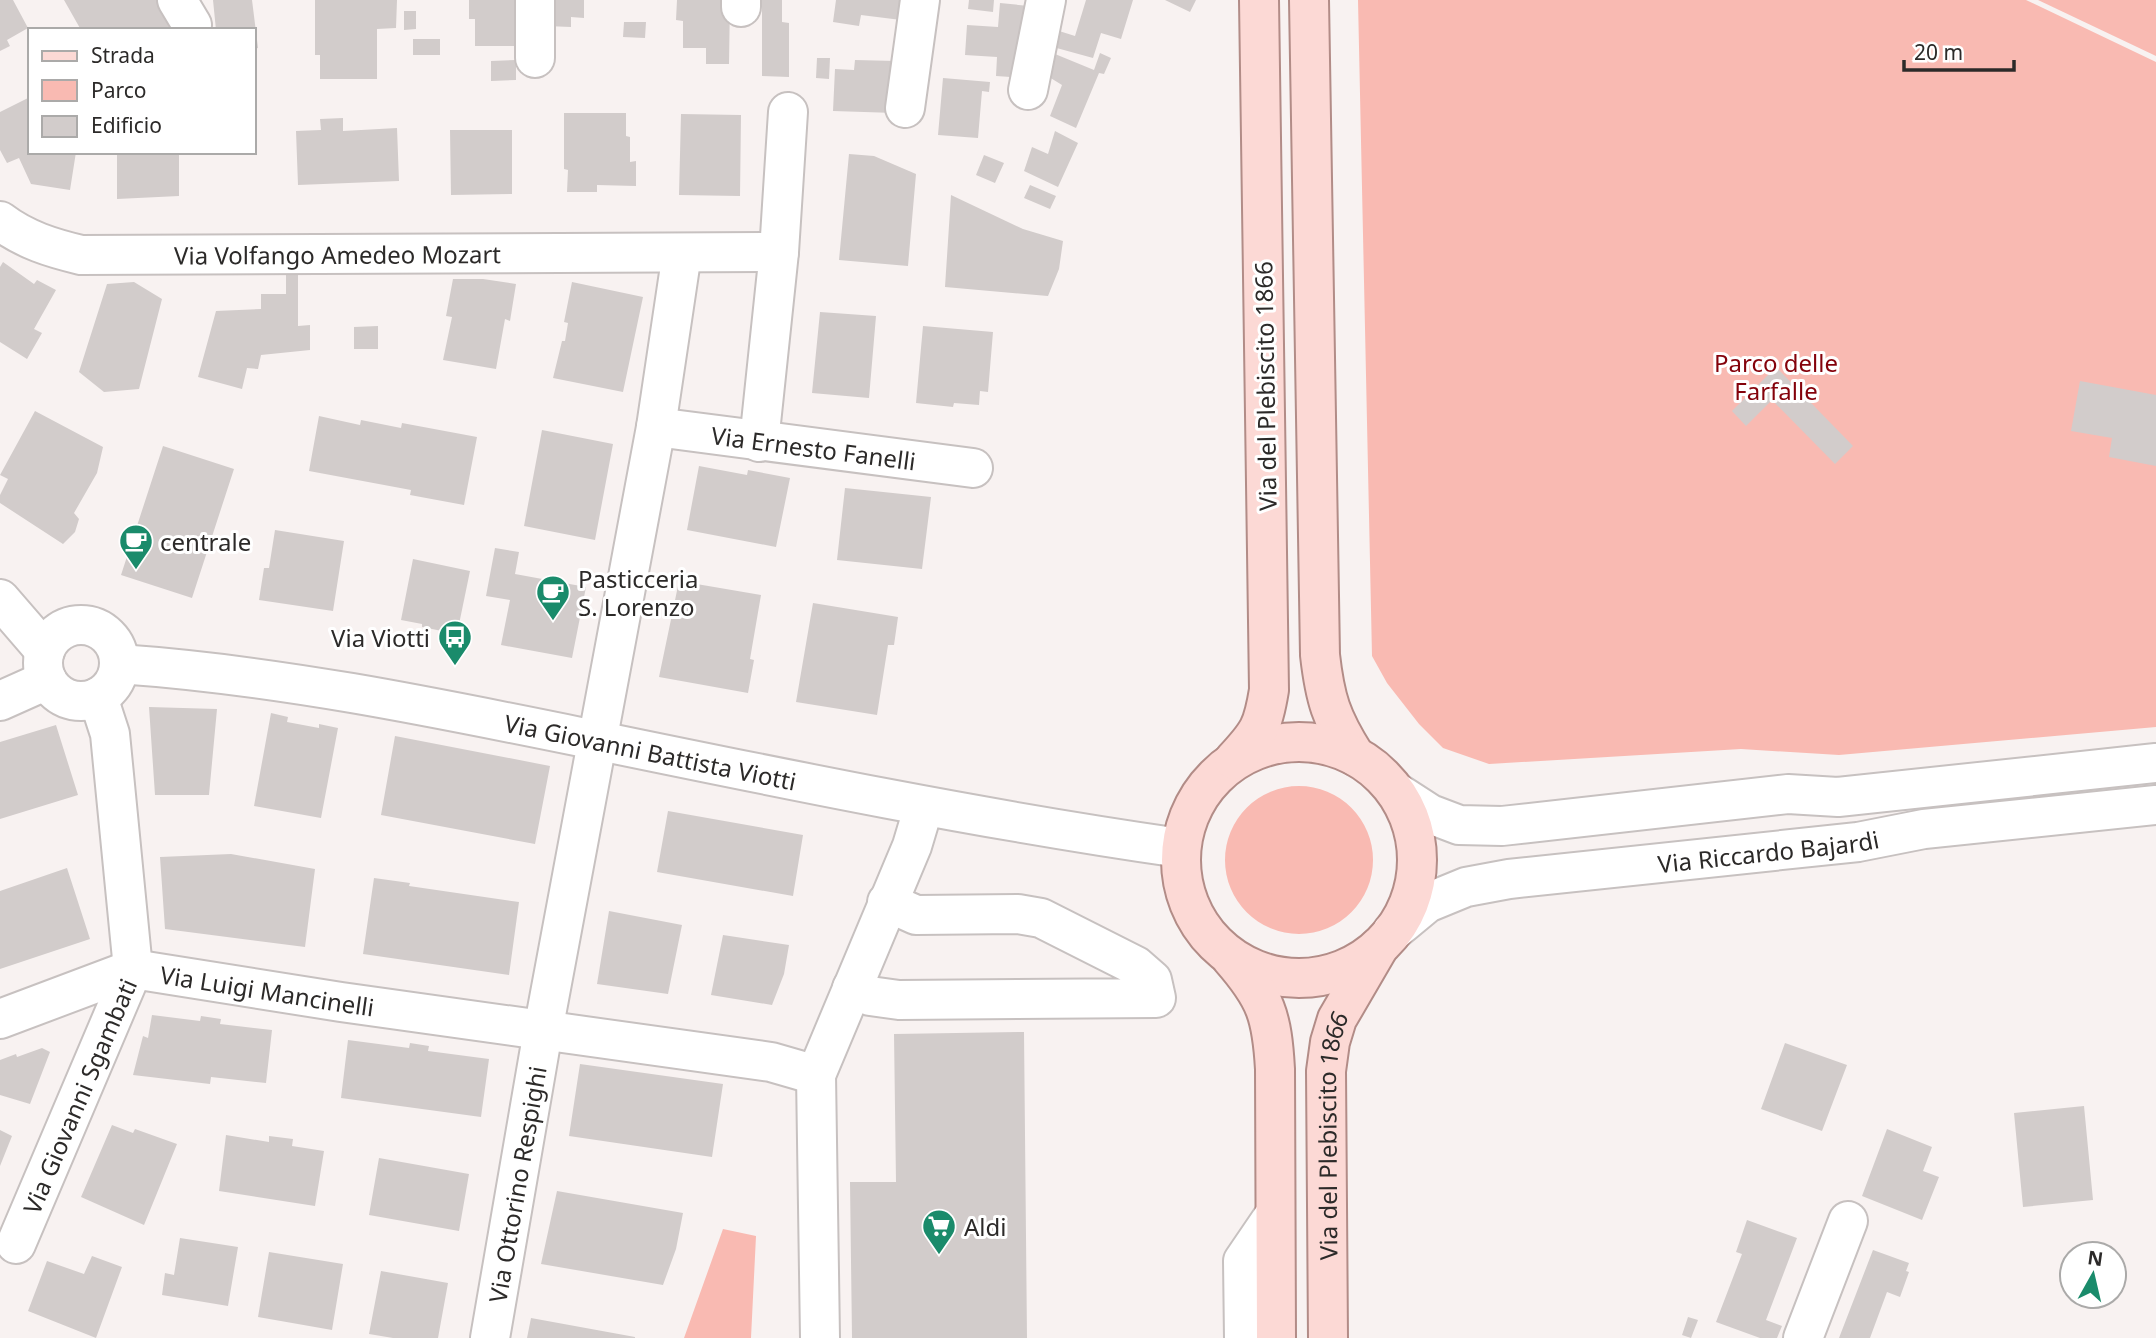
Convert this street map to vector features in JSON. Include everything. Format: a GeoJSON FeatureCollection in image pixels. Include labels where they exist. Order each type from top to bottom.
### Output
{"type":"FeatureCollection","features":[{"type":"Feature","properties":{"kind":"main road","name":"Via del Plebiscito 1866"},"geometry":{"type":"LineString","coordinates":[[1234,760],[1257,734],[1265,715],[1269,690],[1259,0]]}},
{"type":"Feature","properties":{"kind":"main road","name":"Via del Plebiscito 1866"},"geometry":{"type":"LineString","coordinates":[[1309,0],[1320,655],[1324,688],[1336,726],[1355,756]]}},
{"type":"Feature","properties":{"kind":"main road"},"geometry":{"type":"LineString","coordinates":[[1227,954],[1256,970],[1289,977],[1322,976],[1353,964],[1386,939],[1408,906],[1416,877],[1417,848],[1410,818],[1396,792],[1378,772],[1355,756],[1315,743],[1273,744],[1234,760],[1214,776],[1199,796],[1188,818],[1180,848],[1181,874],[1189,904],[1205,932],[1254,984],[1265,1005],[1273,1034],[1276,1338]]}},
{"type":"Feature","properties":{"kind":"main road","name":"Via del Plebiscito 1866"},"geometry":{"type":"LineString","coordinates":[[1328,1338],[1326,1072],[1330,1042],[1337,1019],[1386,939]]}},
{"type":"Feature","properties":{"kind":"street"},"geometry":{"type":"LineString","coordinates":[[535,0],[535,58]]}},
{"type":"Feature","properties":{"kind":"street"},"geometry":{"type":"LineString","coordinates":[[905,108],[920,0]]}},
{"type":"Feature","properties":{"kind":"street"},"geometry":{"type":"LineString","coordinates":[[1028,90],[1046,0]]}},
{"type":"Feature","properties":{"kind":"street"},"geometry":{"type":"LineString","coordinates":[[759,442],[779,251],[788,112]]}},
{"type":"Feature","properties":{"kind":"street","name":"Via Volfango Amedeo Mozart"},"geometry":{"type":"LineString","coordinates":[[0,221],[11,230],[45,247],[81,255],[779,251]]}},
{"type":"Feature","properties":{"kind":"street"},"geometry":{"type":"LineString","coordinates":[[598,741],[656,427],[682,253]]}},
{"type":"Feature","properties":{"kind":"street","name":"Via Ernesto Fanelli"},"geometry":{"type":"LineString","coordinates":[[656,427],[973,468]]}},
{"type":"Feature","properties":{"kind":"street"},"geometry":{"type":"LineString","coordinates":[[0,599],[46,665],[56,692],[69,699],[83,701],[98,697],[109,689],[119,664],[117,650],[111,639],[100,630],[88,626],[74,626],[62,630],[52,639],[46,665],[0,701]]}},
{"type":"Feature","properties":{"kind":"street","name":"Via Giovanni Battista Viotti"},"geometry":{"type":"LineString","coordinates":[[119,664],[224,674],[390,699],[924,806],[1180,848]]}},
{"type":"Feature","properties":{"kind":"street","name":"Via Giovanni Sgambati"},"geometry":{"type":"LineString","coordinates":[[16,1244],[133,970],[112,747],[98,697]]}},
{"type":"Feature","properties":{"kind":"street","name":"Via Ottorino Respighi"},"geometry":{"type":"LineString","coordinates":[[490,1338],[543,1031],[598,741]]}},
{"type":"Feature","properties":{"kind":"street","name":"Via Riccardo Bajardi"},"geometry":{"type":"LineString","coordinates":[[1396,792],[1430,814],[1460,825],[1502,826],[1788,794],[1838,797],[2156,763]]}},
{"type":"Feature","properties":{"kind":"street","name":"Via Riccardo Bajardi"},"geometry":{"type":"LineString","coordinates":[[1386,939],[1427,903],[1466,887],[1508,879],[1858,842],[1924,829],[2156,805]]}},
{"type":"Feature","properties":{"kind":"street"},"geometry":{"type":"LineString","coordinates":[[820,1338],[816,1075],[912,846],[924,806]]}},
{"type":"Feature","properties":{"kind":"street"},"geometry":{"type":"LineString","coordinates":[[852,988],[870,996],[899,1000],[1156,998],[1152,980],[1136,966],[1041,918],[1018,914],[916,915],[887,902]]}},
{"type":"Feature","properties":{"kind":"street","name":"Via Luigi Mancinelli"},"geometry":{"type":"LineString","coordinates":[[0,1019],[133,970],[543,1031]]}},
{"type":"Feature","properties":{"kind":"street","name":"Via Ottorino Respighi"},"geometry":{"type":"LineString","coordinates":[[543,1031],[771,1062],[816,1075]]}},
{"type":"Feature","properties":{"kind":"street"},"geometry":{"type":"LineString","coordinates":[[1244,1338],[1243,1261],[1275,1214]]}},
{"type":"Feature","properties":{"kind":"street"},"geometry":{"type":"LineString","coordinates":[[1804,1338],[1848,1221]]}},
{"type":"Feature","properties":{"kind":"green space","name":"Parco delle Farfalle"},"geometry":{"type":"Polygon","coordinates":[[[1358,0],[2026,0],[2156,62],[2156,727],[1839,755],[1741,749],[1489,764],[1443,748],[1419,724],[1387,683],[1372,656],[1358,0]]]}},
{"type":"Feature","properties":{"kind":"green space"},"geometry":{"type":"Polygon","coordinates":[[[2038,0],[2156,0],[2156,56],[2038,0]]]}},
{"type":"Feature","properties":{"kind":"green space"},"geometry":{"type":"Polygon","coordinates":[[[1299,786],[1327,792],[1340,798],[1351,808],[1361,819],[1367,832],[1373,860],[1367,888],[1361,901],[1351,912],[1340,922],[1327,928],[1299,934],[1271,928],[1258,922],[1247,912],[1237,901],[1231,888],[1225,860],[1231,832],[1237,819],[1247,808],[1258,798],[1271,792],[1299,786]]]}},
{"type":"Feature","properties":{"kind":"green space"},"geometry":{"type":"Polygon","coordinates":[[[723,1229],[756,1236],[751,1338],[684,1338],[723,1229]]]}},
{"type":"Feature","properties":{"kind":"building"},"geometry":{"type":"Polygon","coordinates":[[[0,0],[13,0],[28,28],[7,40],[10,46],[0,51],[0,0]]]}},
{"type":"Feature","properties":{"kind":"building"},"geometry":{"type":"Polygon","coordinates":[[[64,0],[160,0],[175,28],[80,28],[64,0]]]}},
{"type":"Feature","properties":{"kind":"building"},"geometry":{"type":"Polygon","coordinates":[[[213,0],[252,0],[256,28],[216,28],[213,0]]]}},
{"type":"Feature","properties":{"kind":"building"},"geometry":{"type":"Polygon","coordinates":[[[315,0],[397,0],[396,28],[377,29],[377,79],[320,79],[320,55],[315,55],[315,0]]]}},
{"type":"Feature","properties":{"kind":"building"},"geometry":{"type":"Polygon","coordinates":[[[469,0],[524,0],[524,46],[475,46],[475,19],[469,19],[469,0]]]}},
{"type":"Feature","properties":{"kind":"building"},"geometry":{"type":"Polygon","coordinates":[[[547,0],[584,0],[584,18],[571,17],[571,27],[546,26],[547,0]]]}},
{"type":"Feature","properties":{"kind":"building"},"geometry":{"type":"Polygon","coordinates":[[[677,0],[730,0],[729,64],[706,64],[706,48],[683,48],[683,21],[676,20],[677,0]]]}},
{"type":"Feature","properties":{"kind":"building"},"geometry":{"type":"Polygon","coordinates":[[[762,0],[782,0],[782,22],[789,23],[789,77],[762,76],[762,0]]]}},
{"type":"Feature","properties":{"kind":"building"},"geometry":{"type":"Polygon","coordinates":[[[836,0],[903,0],[901,20],[861,15],[859,26],[833,22],[836,0]]]}},
{"type":"Feature","properties":{"kind":"building"},"geometry":{"type":"Polygon","coordinates":[[[969,0],[994,0],[993,12],[968,9],[969,0]]]}},
{"type":"Feature","properties":{"kind":"building"},"geometry":{"type":"Polygon","coordinates":[[[1086,0],[1133,0],[1121,39],[1101,33],[1093,58],[1053,47],[1056,30],[1075,36],[1086,0]]]}},
{"type":"Feature","properties":{"kind":"building"},"geometry":{"type":"Polygon","coordinates":[[[1165,0],[1196,0],[1190,12],[1165,0]]]}},
{"type":"Feature","properties":{"kind":"building"},"geometry":{"type":"Polygon","coordinates":[[[1000,3],[1029,6],[1024,78],[996,76],[997,57],[965,55],[967,25],[998,27],[1000,3]]]}},
{"type":"Feature","properties":{"kind":"building"},"geometry":{"type":"Polygon","coordinates":[[[404,11],[416,11],[416,29],[404,30],[404,11]]]}},
{"type":"Feature","properties":{"kind":"building"},"geometry":{"type":"Polygon","coordinates":[[[624,22],[646,22],[645,38],[623,37],[624,22]]]}},
{"type":"Feature","properties":{"kind":"building"},"geometry":{"type":"Polygon","coordinates":[[[413,39],[440,39],[440,55],[413,55],[413,39]]]}},
{"type":"Feature","properties":{"kind":"building"},"geometry":{"type":"Polygon","coordinates":[[[1100,53],[1111,58],[1104,74],[1099,73],[1076,128],[1050,116],[1062,85],[1049,77],[1055,54],[1094,70],[1100,53]]]}},
{"type":"Feature","properties":{"kind":"building"},"geometry":{"type":"Polygon","coordinates":[[[817,58],[830,58],[829,79],[816,78],[817,58]]]}},
{"type":"Feature","properties":{"kind":"building"},"geometry":{"type":"Polygon","coordinates":[[[516,60],[516,80],[491,81],[491,61],[516,60]]]}},
{"type":"Feature","properties":{"kind":"building"},"geometry":{"type":"Polygon","coordinates":[[[855,60],[896,61],[895,113],[833,111],[835,69],[854,70],[855,60]]]}},
{"type":"Feature","properties":{"kind":"building"},"geometry":{"type":"Polygon","coordinates":[[[943,78],[990,82],[989,92],[982,91],[978,138],[938,135],[943,78]]]}},
{"type":"Feature","properties":{"kind":"building"},"geometry":{"type":"Polygon","coordinates":[[[28,98],[28,154],[76,154],[70,190],[31,184],[19,158],[7,163],[0,150],[0,112],[28,98]]]}},
{"type":"Feature","properties":{"kind":"building"},"geometry":{"type":"Polygon","coordinates":[[[564,113],[626,113],[630,162],[636,161],[636,186],[597,185],[597,192],[567,192],[568,170],[564,169],[564,113]]]}},
{"type":"Feature","properties":{"kind":"building"},"geometry":{"type":"Polygon","coordinates":[[[681,114],[741,115],[740,196],[679,195],[681,114]]]}},
{"type":"Feature","properties":{"kind":"building"},"geometry":{"type":"Polygon","coordinates":[[[343,118],[343,131],[397,128],[399,181],[298,185],[296,131],[321,130],[320,119],[343,118]]]}},
{"type":"Feature","properties":{"kind":"building"},"geometry":{"type":"Polygon","coordinates":[[[450,130],[512,130],[512,194],[451,195],[450,130]]]}},
{"type":"Feature","properties":{"kind":"building"},"geometry":{"type":"Polygon","coordinates":[[[1055,131],[1078,143],[1058,187],[1024,171],[1032,147],[1048,154],[1055,131]]]}},
{"type":"Feature","properties":{"kind":"building"},"geometry":{"type":"Polygon","coordinates":[[[117,154],[179,154],[179,196],[117,199],[117,154]]]}},
{"type":"Feature","properties":{"kind":"building"},"geometry":{"type":"Polygon","coordinates":[[[849,154],[874,156],[916,174],[908,266],[839,260],[849,154]]]}},
{"type":"Feature","properties":{"kind":"building"},"geometry":{"type":"Polygon","coordinates":[[[984,155],[1004,163],[995,183],[976,175],[984,155]]]}},
{"type":"Feature","properties":{"kind":"building"},"geometry":{"type":"Polygon","coordinates":[[[1030,185],[1056,196],[1050,209],[1024,198],[1030,185]]]}},
{"type":"Feature","properties":{"kind":"building"},"geometry":{"type":"Polygon","coordinates":[[[951,195],[1023,229],[1063,241],[1059,269],[1048,296],[945,287],[951,195]]]}},
{"type":"Feature","properties":{"kind":"building"},"geometry":{"type":"Polygon","coordinates":[[[3,262],[34,284],[37,280],[56,290],[34,329],[42,333],[27,359],[0,342],[0,267],[3,262]]]}},
{"type":"Feature","properties":{"kind":"building"},"geometry":{"type":"Polygon","coordinates":[[[286,269],[298,269],[298,326],[310,325],[310,350],[261,355],[258,369],[247,368],[242,389],[198,377],[216,311],[261,309],[261,294],[286,294],[286,269]]]}},
{"type":"Feature","properties":{"kind":"building"},"geometry":{"type":"Polygon","coordinates":[[[453,279],[483,279],[516,284],[510,321],[505,319],[496,369],[443,360],[452,317],[446,316],[453,279]]]}},
{"type":"Feature","properties":{"kind":"building"},"geometry":{"type":"Polygon","coordinates":[[[134,282],[162,299],[139,389],[104,392],[79,372],[107,284],[134,282]]]}},
{"type":"Feature","properties":{"kind":"building"},"geometry":{"type":"Polygon","coordinates":[[[572,282],[643,297],[623,392],[553,378],[562,341],[565,341],[568,323],[564,322],[572,282]]]}},
{"type":"Feature","properties":{"kind":"building"},"geometry":{"type":"Polygon","coordinates":[[[820,312],[876,316],[869,398],[812,393],[820,312]]]}},
{"type":"Feature","properties":{"kind":"building"},"geometry":{"type":"Polygon","coordinates":[[[378,326],[378,349],[354,349],[354,327],[378,326]]]}},
{"type":"Feature","properties":{"kind":"building"},"geometry":{"type":"Polygon","coordinates":[[[923,326],[993,332],[988,392],[980,391],[979,405],[954,403],[953,407],[916,403],[923,326]]]}},
{"type":"Feature","properties":{"kind":"building"},"geometry":{"type":"Polygon","coordinates":[[[1776,367],[1853,446],[1835,464],[1772,400],[1746,426],[1732,411],[1776,367]]]}},
{"type":"Feature","properties":{"kind":"building"},"geometry":{"type":"Polygon","coordinates":[[[2080,381],[2156,395],[2156,466],[2109,457],[2112,438],[2071,431],[2080,381]]]}},
{"type":"Feature","properties":{"kind":"building"},"geometry":{"type":"Polygon","coordinates":[[[35,411],[103,447],[97,473],[74,513],[79,519],[75,532],[63,544],[0,503],[0,495],[8,479],[0,475],[35,411]]]}},
{"type":"Feature","properties":{"kind":"building"},"geometry":{"type":"Polygon","coordinates":[[[319,416],[360,425],[361,420],[401,428],[402,423],[477,437],[464,505],[410,495],[411,490],[309,471],[319,416]]]}},
{"type":"Feature","properties":{"kind":"building"},"geometry":{"type":"Polygon","coordinates":[[[542,430],[613,444],[595,540],[524,526],[542,430]]]}},
{"type":"Feature","properties":{"kind":"building"},"geometry":{"type":"Polygon","coordinates":[[[163,446],[234,469],[192,598],[121,575],[163,446]]]}},
{"type":"Feature","properties":{"kind":"building"},"geometry":{"type":"Polygon","coordinates":[[[699,466],[747,475],[748,470],[790,478],[776,547],[687,530],[699,466]]]}},
{"type":"Feature","properties":{"kind":"building"},"geometry":{"type":"Polygon","coordinates":[[[845,488],[931,497],[922,569],[837,560],[845,488]]]}},
{"type":"Feature","properties":{"kind":"building"},"geometry":{"type":"Polygon","coordinates":[[[275,530],[344,541],[333,611],[259,600],[264,568],[269,568],[275,530]]]}},
{"type":"Feature","properties":{"kind":"building"},"geometry":{"type":"Polygon","coordinates":[[[495,548],[519,552],[515,574],[586,587],[572,658],[501,645],[510,600],[486,596],[495,548]]]}},
{"type":"Feature","properties":{"kind":"building"},"geometry":{"type":"Polygon","coordinates":[[[413,559],[470,571],[457,634],[401,620],[413,559]]]}},
{"type":"Feature","properties":{"kind":"building"},"geometry":{"type":"Polygon","coordinates":[[[679,581],[761,595],[750,659],[754,660],[748,693],[659,677],[679,581]]]}},
{"type":"Feature","properties":{"kind":"building"},"geometry":{"type":"Polygon","coordinates":[[[813,603],[898,617],[894,645],[888,645],[877,715],[796,702],[813,603]]]}},
{"type":"Feature","properties":{"kind":"building"},"geometry":{"type":"Polygon","coordinates":[[[149,707],[217,709],[209,795],[155,795],[149,707]]]}},
{"type":"Feature","properties":{"kind":"building"},"geometry":{"type":"Polygon","coordinates":[[[271,713],[288,717],[287,722],[319,728],[319,724],[338,728],[321,818],[254,806],[271,713]]]}},
{"type":"Feature","properties":{"kind":"building"},"geometry":{"type":"Polygon","coordinates":[[[56,725],[78,795],[0,819],[0,742],[56,725]]]}},
{"type":"Feature","properties":{"kind":"building"},"geometry":{"type":"Polygon","coordinates":[[[395,736],[550,766],[535,844],[381,815],[395,736]]]}},
{"type":"Feature","properties":{"kind":"building"},"geometry":{"type":"Polygon","coordinates":[[[668,811],[803,835],[793,896],[657,872],[668,811]]]}},
{"type":"Feature","properties":{"kind":"building"},"geometry":{"type":"Polygon","coordinates":[[[231,854],[315,869],[305,947],[165,929],[160,857],[231,854]]]}},
{"type":"Feature","properties":{"kind":"building"},"geometry":{"type":"Polygon","coordinates":[[[67,868],[90,939],[0,969],[0,891],[67,868]]]}},
{"type":"Feature","properties":{"kind":"building"},"geometry":{"type":"Polygon","coordinates":[[[374,878],[410,883],[409,886],[519,902],[509,975],[363,954],[374,878]]]}},
{"type":"Feature","properties":{"kind":"building"},"geometry":{"type":"Polygon","coordinates":[[[609,911],[682,925],[668,994],[597,984],[609,911]]]}},
{"type":"Feature","properties":{"kind":"building"},"geometry":{"type":"Polygon","coordinates":[[[723,935],[789,945],[784,974],[772,1005],[711,995],[723,935]]]}},
{"type":"Feature","properties":{"kind":"building"},"geometry":{"type":"Polygon","coordinates":[[[152,1015],[200,1021],[201,1016],[221,1019],[220,1024],[272,1030],[266,1083],[211,1077],[210,1084],[133,1075],[143,1036],[148,1038],[152,1015]]]}},
{"type":"Feature","properties":{"kind":"building","name":"Aldi"},"geometry":{"type":"Polygon","coordinates":[[[1024,1032],[1027,1338],[852,1338],[850,1182],[896,1182],[894,1034],[1024,1032]]]}},
{"type":"Feature","properties":{"kind":"building"},"geometry":{"type":"Polygon","coordinates":[[[348,1040],[409,1048],[410,1043],[429,1046],[428,1051],[489,1059],[481,1117],[341,1098],[348,1040]]]}},
{"type":"Feature","properties":{"kind":"building"},"geometry":{"type":"Polygon","coordinates":[[[1785,1043],[1847,1065],[1822,1131],[1761,1109],[1785,1043]]]}},
{"type":"Feature","properties":{"kind":"building"},"geometry":{"type":"Polygon","coordinates":[[[42,1048],[50,1052],[30,1104],[0,1095],[0,1060],[42,1048]]]}},
{"type":"Feature","properties":{"kind":"building"},"geometry":{"type":"Polygon","coordinates":[[[580,1064],[723,1084],[712,1157],[569,1136],[580,1064]]]}},
{"type":"Feature","properties":{"kind":"building"},"geometry":{"type":"Polygon","coordinates":[[[2084,1106],[2093,1200],[2023,1207],[2014,1113],[2084,1106]]]}},
{"type":"Feature","properties":{"kind":"building"},"geometry":{"type":"Polygon","coordinates":[[[112,1125],[133,1133],[135,1129],[177,1144],[144,1225],[81,1197],[112,1125]]]}},
{"type":"Feature","properties":{"kind":"building"},"geometry":{"type":"Polygon","coordinates":[[[1887,1129],[1932,1147],[1923,1171],[1939,1177],[1922,1220],[1862,1196],[1887,1129]]]}},
{"type":"Feature","properties":{"kind":"building"},"geometry":{"type":"Polygon","coordinates":[[[0,1130],[12,1136],[0,1166],[0,1130]]]}},
{"type":"Feature","properties":{"kind":"building"},"geometry":{"type":"Polygon","coordinates":[[[226,1135],[269,1142],[269,1136],[293,1139],[292,1146],[324,1151],[315,1206],[219,1191],[226,1135]]]}},
{"type":"Feature","properties":{"kind":"building"},"geometry":{"type":"Polygon","coordinates":[[[379,1158],[469,1174],[459,1231],[369,1215],[379,1158]]]}},
{"type":"Feature","properties":{"kind":"building"},"geometry":{"type":"Polygon","coordinates":[[[557,1191],[683,1213],[676,1249],[663,1285],[541,1264],[557,1191]]]}},
{"type":"Feature","properties":{"kind":"building"},"geometry":{"type":"Polygon","coordinates":[[[1747,1220],[1797,1238],[1766,1320],[1782,1326],[1777,1338],[1760,1338],[1716,1322],[1742,1254],[1736,1252],[1747,1220]]]}},
{"type":"Feature","properties":{"kind":"building"},"geometry":{"type":"Polygon","coordinates":[[[180,1238],[238,1247],[228,1306],[162,1295],[165,1273],[174,1275],[180,1238]]]}},
{"type":"Feature","properties":{"kind":"building"},"geometry":{"type":"Polygon","coordinates":[[[1873,1250],[1909,1263],[1906,1271],[1909,1272],[1900,1297],[1887,1292],[1870,1338],[1839,1338],[1873,1250]]]}},
{"type":"Feature","properties":{"kind":"building"},"geometry":{"type":"Polygon","coordinates":[[[269,1252],[343,1264],[332,1330],[258,1317],[269,1252]]]}},
{"type":"Feature","properties":{"kind":"building"},"geometry":{"type":"Polygon","coordinates":[[[92,1256],[122,1267],[96,1338],[28,1311],[47,1261],[84,1274],[92,1256]]]}},
{"type":"Feature","properties":{"kind":"building"},"geometry":{"type":"Polygon","coordinates":[[[381,1271],[448,1283],[438,1338],[393,1338],[369,1334],[381,1271]]]}},
{"type":"Feature","properties":{"kind":"building"},"geometry":{"type":"Polygon","coordinates":[[[1688,1317],[1698,1320],[1691,1338],[1682,1335],[1688,1317]]]}},
{"type":"Feature","properties":{"kind":"building"},"geometry":{"type":"Polygon","coordinates":[[[531,1318],[635,1337],[635,1338],[527,1338],[531,1318]]]}},
{"type":"Feature","properties":{"kind":"place","name":"centrale"},"geometry":{"type":"Point","coordinates":[136,571]}},
{"type":"Feature","properties":{"kind":"place","name":"Pasticceria S. Lorenzo"},"geometry":{"type":"Point","coordinates":[553,622]}},
{"type":"Feature","properties":{"kind":"place","name":"Via Viotti"},"geometry":{"type":"Point","coordinates":[455,667]}},
{"type":"Feature","properties":{"kind":"place","name":"Aldi"},"geometry":{"type":"Point","coordinates":[939,1256]}}]}
